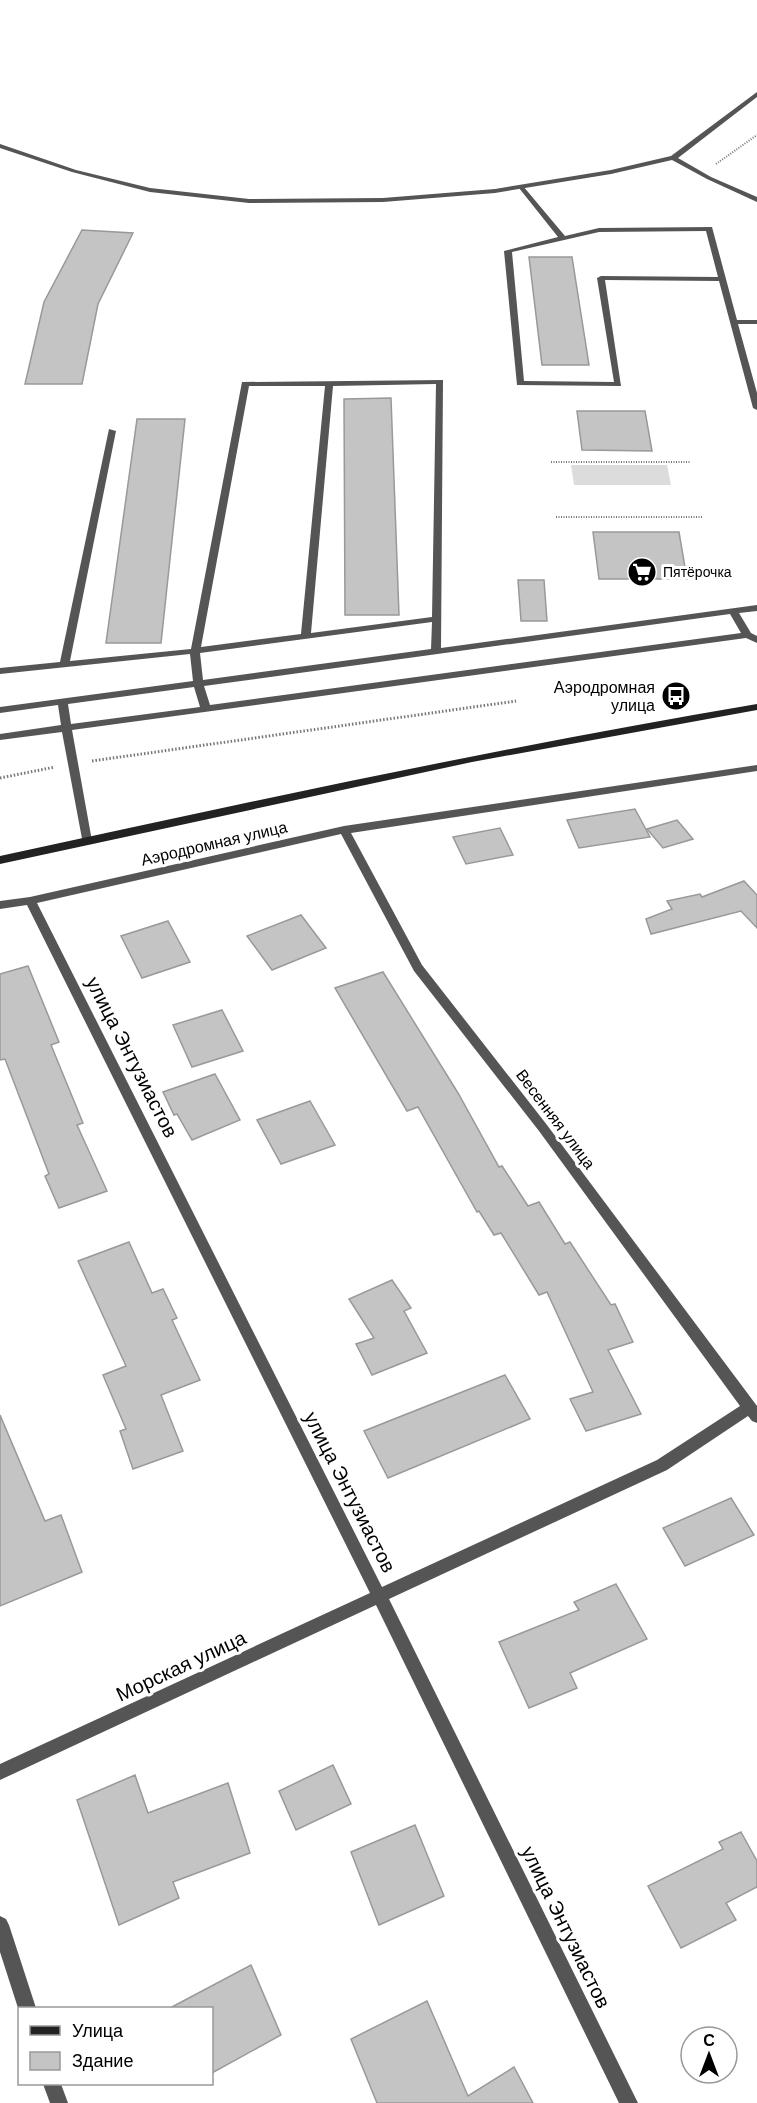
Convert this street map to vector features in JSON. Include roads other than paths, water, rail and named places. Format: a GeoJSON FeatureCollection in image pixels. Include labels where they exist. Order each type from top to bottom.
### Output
{"type":"FeatureCollection","features":[{"type":"Feature","properties":{"kind":"street"},"geometry":{"type":"LineString","coordinates":[[0,146],[74,171],[150,189],[249,201],[383,200],[521,187],[673,158],[757,94]]}},
{"type":"Feature","properties":{"kind":"street"},"geometry":{"type":"LineString","coordinates":[[673,158],[757,200]]}},
{"type":"Feature","properties":{"kind":"street"},"geometry":{"type":"LineString","coordinates":[[521,187],[562,237]]}},
{"type":"Feature","properties":{"kind":"street"},"geometry":{"type":"LineString","coordinates":[[722,279],[601,278],[618,384],[520,383],[508,251],[599,230],[709,229],[757,408]]}},
{"type":"Feature","properties":{"kind":"street"},"geometry":{"type":"LineString","coordinates":[[734,322],[757,322]]}},
{"type":"Feature","properties":{"kind":"street"},"geometry":{"type":"LineString","coordinates":[[206,709],[198,683],[195,651],[245,384],[440,382],[436,651]]}},
{"type":"Feature","properties":{"kind":"street"},"geometry":{"type":"LineString","coordinates":[[306,636],[329,383]]}},
{"type":"Feature","properties":{"kind":"street"},"geometry":{"type":"LineString","coordinates":[[64,665],[112,431]]}},
{"type":"Feature","properties":{"kind":"street"},"geometry":{"type":"LineString","coordinates":[[0,710],[757,608]]}},
{"type":"Feature","properties":{"kind":"street"},"geometry":{"type":"LineString","coordinates":[[0,737],[752,638],[733,611]]}},
{"type":"Feature","properties":{"kind":"street"},"geometry":{"type":"LineString","coordinates":[[0,671],[195,651],[435,619]]}},
{"type":"Feature","properties":{"kind":"street"},"geometry":{"type":"LineString","coordinates":[[62,701],[87,841]]}},
{"type":"Feature","properties":{"kind":"street"},"geometry":{"type":"LineString","coordinates":[[0,860],[316,789],[510,751],[757,707]]}},
{"type":"Feature","properties":{"kind":"street","name":"Аэродромная улица"},"geometry":{"type":"LineString","coordinates":[[0,905],[30,901],[345,830],[757,768]]}},
{"type":"Feature","properties":{"kind":"street","name":"Весенняя улица"},"geometry":{"type":"LineString","coordinates":[[345,830],[418,968],[543,1128],[753,1412]]}},
{"type":"Feature","properties":{"kind":"street","name":"улица Энтузиастов"},"geometry":{"type":"LineString","coordinates":[[30,901],[380,1598],[628,2103]]}},
{"type":"Feature","properties":{"kind":"street","name":"Морская улица"},"geometry":{"type":"LineString","coordinates":[[0,1772],[380,1598],[662,1465],[753,1412]]}},
{"type":"Feature","properties":{"kind":"street"},"geometry":{"type":"LineString","coordinates":[[0,1925],[27,2007]]}},
{"type":"Feature","properties":{"kind":"street"},"geometry":{"type":"LineString","coordinates":[[52,2085],[58,2103]]}},
{"type":"Feature","properties":{"kind":"place","name":"Пятёрочка"},"geometry":{"type":"Point","coordinates":[642,572]}},
{"type":"Feature","properties":{"kind":"place","name":"Аэродромная улица"},"geometry":{"type":"Point","coordinates":[676,696]}}]}
